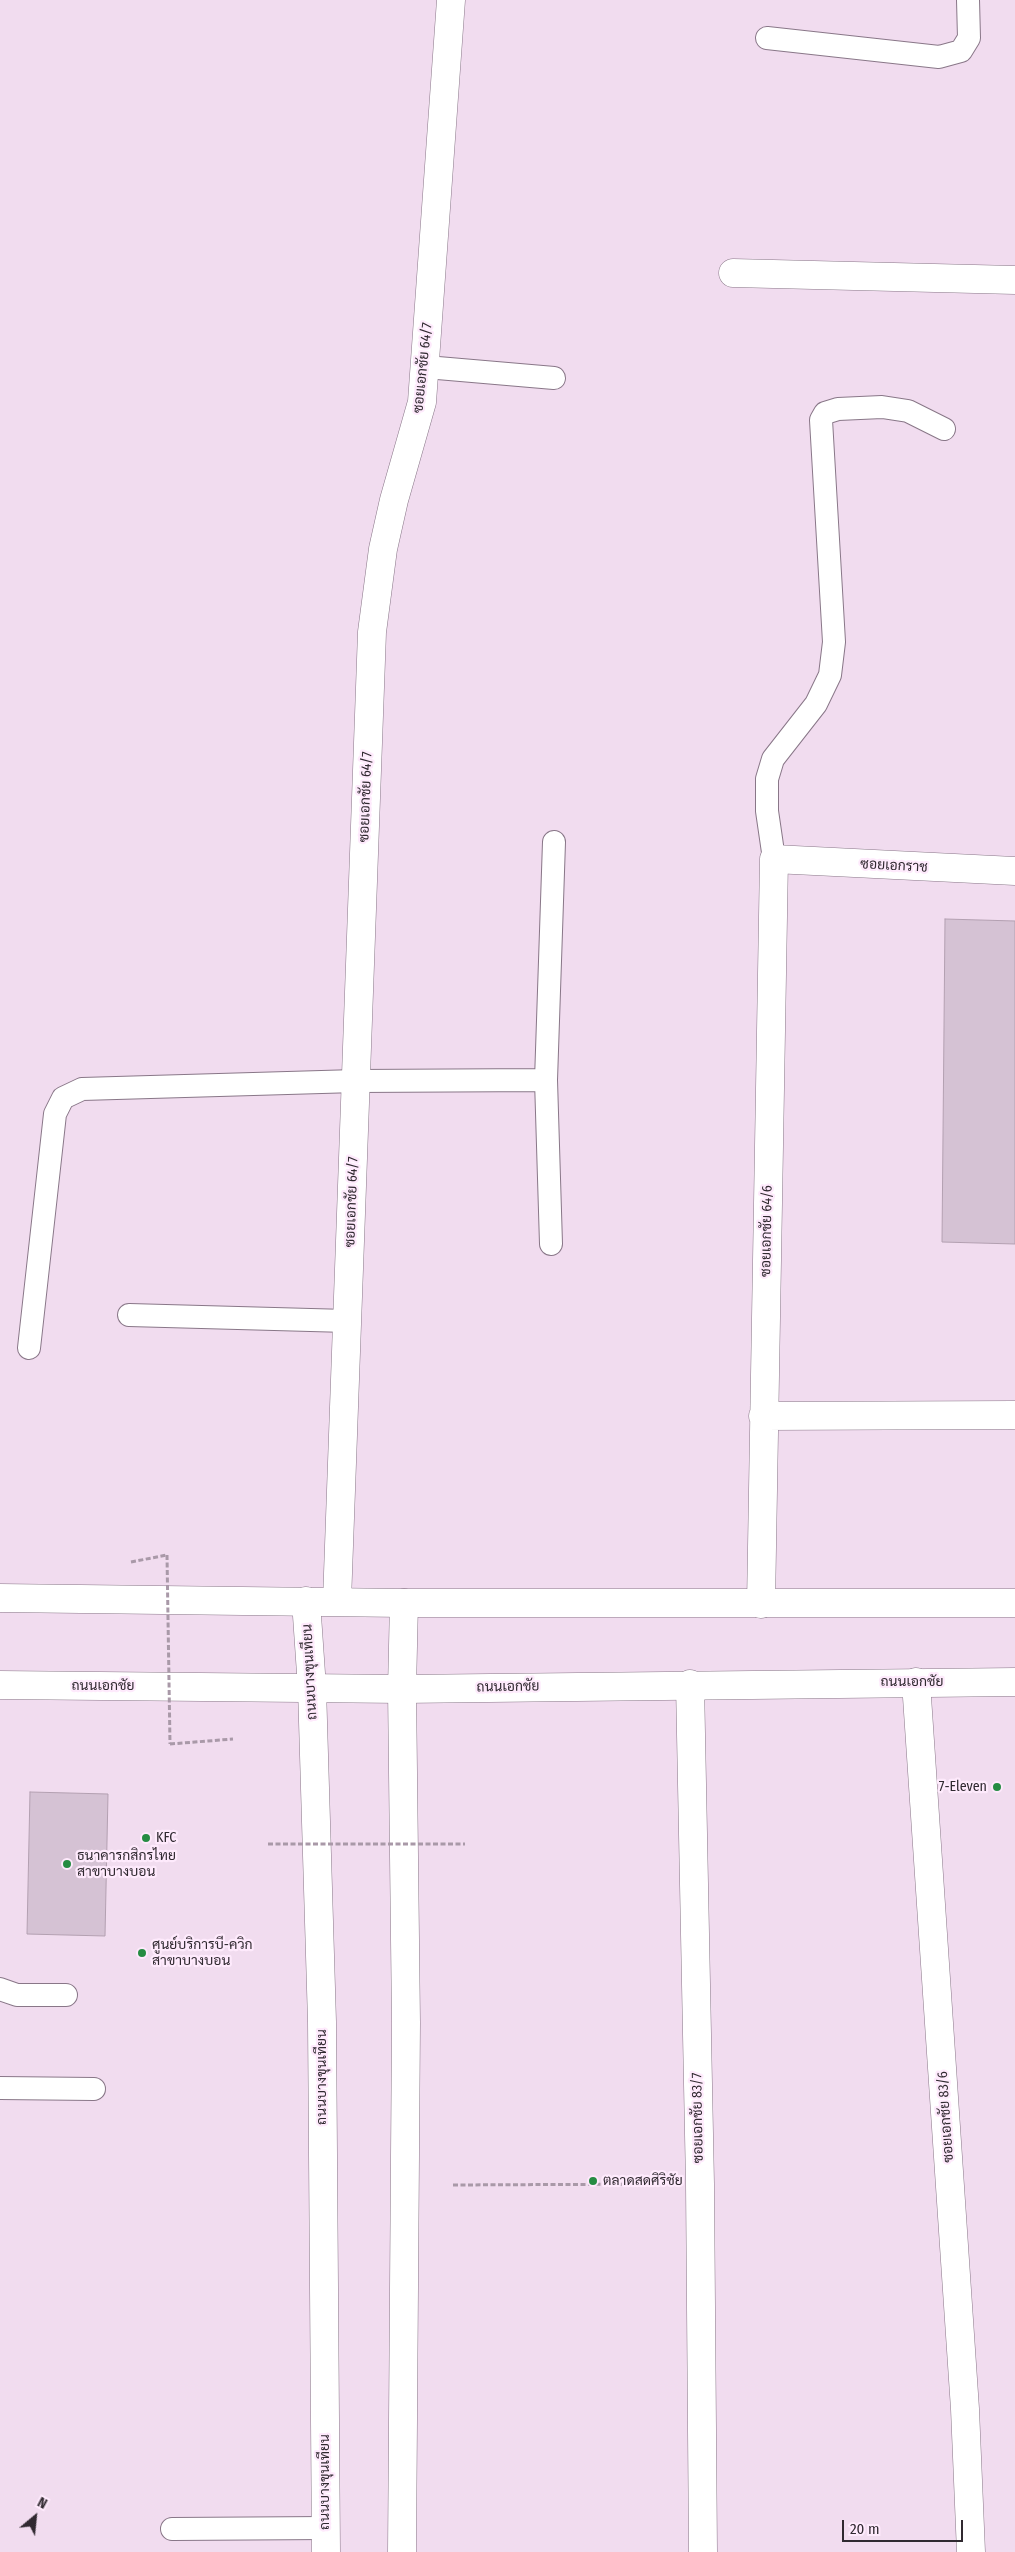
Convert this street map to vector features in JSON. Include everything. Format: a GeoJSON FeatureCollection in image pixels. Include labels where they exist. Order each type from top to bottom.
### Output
{"type":"FeatureCollection","features":[{"type":"Feature","properties":{"kind":"street","name":"ซอยเอกชัย 64/7"},"geometry":{"type":"LineString","coordinates":[[337,1601],[372,632],[383,549],[394,500],[418,420],[426,367],[451,0]]}},
{"type":"Feature","properties":{"kind":"street"},"geometry":{"type":"LineString","coordinates":[[734,273],[1015,280]]}},
{"type":"Feature","properties":{"kind":"street","name":"ซอยเอกราช"},"geometry":{"type":"LineString","coordinates":[[774,859],[1015,871]]}},
{"type":"Feature","properties":{"kind":"street","name":"ซอยเอกชัย 64/6"},"geometry":{"type":"LineString","coordinates":[[762,1604],[763,1416],[774,859]]}},
{"type":"Feature","properties":{"kind":"street"},"geometry":{"type":"LineString","coordinates":[[763,1416],[1015,1415]]}},
{"type":"Feature","properties":{"kind":"street"},"geometry":{"type":"LineString","coordinates":[[0,1598],[404,1603],[1015,1603]]}},
{"type":"Feature","properties":{"kind":"street","name":"ถนนบางขุนเทียน"},"geometry":{"type":"LineString","coordinates":[[306,1602],[312,1688],[322,2022],[326,2540]]}},
{"type":"Feature","properties":{"kind":"street"},"geometry":{"type":"LineString","coordinates":[[402,2552],[406,2023],[402,1689],[404,1603]]}},
{"type":"Feature","properties":{"kind":"street","name":"ซอยเอกชัย 83/6"},"geometry":{"type":"LineString","coordinates":[[916,1682],[966,2409],[971,2552]]}},
{"type":"Feature","properties":{"kind":"street","name":"ถนนเอกชัย"},"geometry":{"type":"LineString","coordinates":[[0,1685],[402,1689],[690,1684],[1015,1682]]}},
{"type":"Feature","properties":{"kind":"street","name":"ซอยเอกชัย 83/7"},"geometry":{"type":"LineString","coordinates":[[690,1684],[700,2184],[703,2552]]}},
{"type":"Feature","properties":{"kind":"lane"},"geometry":{"type":"LineString","coordinates":[[766,38],[938,57],[961,51],[969,38],[968,0]]}},
{"type":"Feature","properties":{"kind":"lane"},"geometry":{"type":"LineString","coordinates":[[426,367],[554,378]]}},
{"type":"Feature","properties":{"kind":"lane"},"geometry":{"type":"LineString","coordinates":[[774,859],[767,810],[767,779],[773,759],[816,704],[830,676],[834,642],[820,420],[826,414],[838,409],[882,407],[908,411],[944,429]]}},
{"type":"Feature","properties":{"kind":"lane"},"geometry":{"type":"LineString","coordinates":[[550,1244],[546,1080],[554,842]]}},
{"type":"Feature","properties":{"kind":"lane"},"geometry":{"type":"LineString","coordinates":[[29,1348],[55,1114],[64,1098],[82,1089],[356,1081],[546,1080]]}},
{"type":"Feature","properties":{"kind":"lane"},"geometry":{"type":"LineString","coordinates":[[129,1316],[347,1321]]}},
{"type":"Feature","properties":{"kind":"lane"},"geometry":{"type":"LineString","coordinates":[[0,1990],[16,1995],[66,1995]]}},
{"type":"Feature","properties":{"kind":"lane"},"geometry":{"type":"LineString","coordinates":[[0,2088],[94,2089]]}},
{"type":"Feature","properties":{"kind":"lane"},"geometry":{"type":"LineString","coordinates":[[172,2529],[326,2540]]}},
{"type":"Feature","properties":{"kind":"path"},"geometry":{"type":"LineString","coordinates":[[167,1555],[170,1744],[233,1739]]}},
{"type":"Feature","properties":{"kind":"path"},"geometry":{"type":"LineString","coordinates":[[268,1844],[465,1844]]}},
{"type":"Feature","properties":{"kind":"path"},"geometry":{"type":"LineString","coordinates":[[453,2185],[700,2184]]}},
{"type":"Feature","properties":{"kind":"building"},"geometry":{"type":"Polygon","coordinates":[[[945,919],[1015,921],[1015,1244],[942,1242],[945,919]]]}},
{"type":"Feature","properties":{"kind":"building","name":"ธนาคารกสิกรไทย สาขาบางบอน"},"geometry":{"type":"Polygon","coordinates":[[[30,1792],[108,1794],[105,1936],[27,1934],[30,1792]]]}},
{"type":"Feature","properties":{"kind":"place","name":"7-Eleven"},"geometry":{"type":"Point","coordinates":[997,1787]}},
{"type":"Feature","properties":{"kind":"place","name":"KFC"},"geometry":{"type":"Point","coordinates":[146,1838]}},
{"type":"Feature","properties":{"kind":"place","name":"ธนาคารกสิกรไทย สาขาบางบอน"},"geometry":{"type":"Point","coordinates":[67,1864]}},
{"type":"Feature","properties":{"kind":"place","name":"ศูนย์บริการบี-ควิก สาขาบางบอน"},"geometry":{"type":"Point","coordinates":[142,1953]}},
{"type":"Feature","properties":{"kind":"place","name":"ตลาดสดศิริชัย"},"geometry":{"type":"Point","coordinates":[593,2181]}}]}
